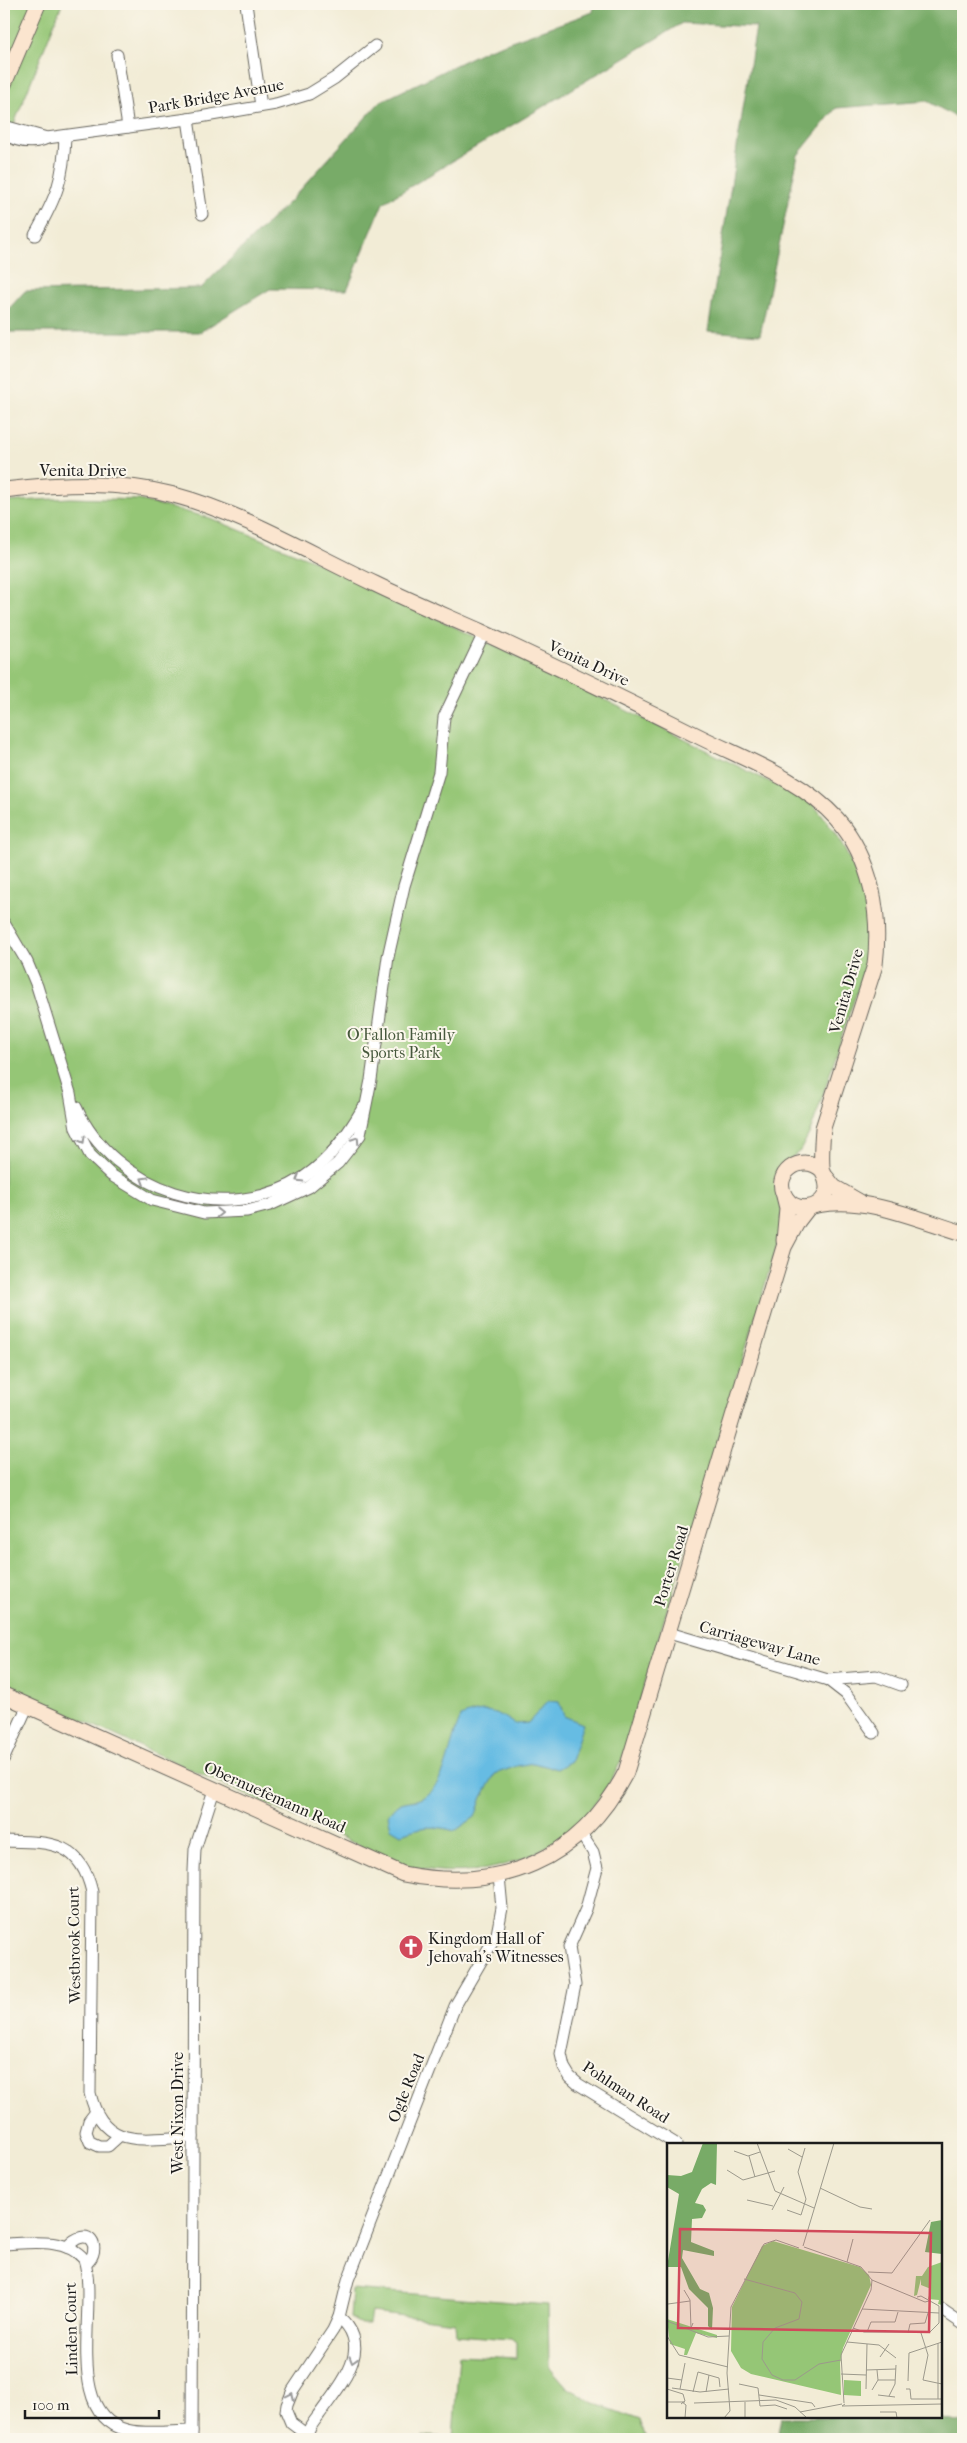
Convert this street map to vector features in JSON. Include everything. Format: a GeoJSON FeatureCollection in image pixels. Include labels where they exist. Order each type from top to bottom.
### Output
{"type":"FeatureCollection","features":[{"type":"Feature","properties":{"kind":"street"},"geometry":{"type":"LineString","coordinates":[[4,84],[38,4]]}},
{"type":"Feature","properties":{"kind":"street"},"geometry":{"type":"LineString","coordinates":[[246,4],[262,106]]}},
{"type":"Feature","properties":{"kind":"street","name":"Park Bridge Avenue"},"geometry":{"type":"LineString","coordinates":[[4,134],[18,140],[35,143],[47,138],[188,119],[262,106],[309,94],[335,78],[375,46]]}},
{"type":"Feature","properties":{"kind":"street"},"geometry":{"type":"LineString","coordinates":[[117,55],[128,127]]}},
{"type":"Feature","properties":{"kind":"street"},"geometry":{"type":"LineString","coordinates":[[188,119],[202,214]]}},
{"type":"Feature","properties":{"kind":"street","name":"Park Bridge Avenue"},"geometry":{"type":"LineString","coordinates":[[4,126],[47,138]]}},
{"type":"Feature","properties":{"kind":"street"},"geometry":{"type":"LineString","coordinates":[[35,235],[58,193],[64,163],[65,136]]}},
{"type":"Feature","properties":{"kind":"street","name":"Venita Drive"},"geometry":{"type":"LineString","coordinates":[[4,490],[95,484],[131,487],[172,494],[214,507],[249,522],[375,584],[484,633],[786,780],[813,797],[836,819],[851,838],[872,888],[878,941],[875,965],[823,1128],[802,1163]]}},
{"type":"Feature","properties":{"kind":"street"},"geometry":{"type":"LineString","coordinates":[[4,923],[27,962],[38,986],[70,1094],[76,1128],[90,1154],[111,1175],[152,1200],[204,1213],[241,1212],[270,1205],[309,1187],[338,1163],[360,1134],[364,1122],[382,989],[404,886],[440,772],[444,717],[484,633]]}},
{"type":"Feature","properties":{"kind":"street","name":"Venita Drive"},"geometry":{"type":"LineString","coordinates":[[823,1128],[824,1174]]}},
{"type":"Feature","properties":{"kind":"street"},"geometry":{"type":"LineString","coordinates":[[861,1203],[829,1202],[812,1206],[795,1206],[784,1196],[782,1188],[785,1173],[790,1167],[802,1163],[810,1163],[824,1174],[834,1187],[861,1203],[963,1233]]}},
{"type":"Feature","properties":{"kind":"street"},"geometry":{"type":"LineString","coordinates":[[812,1206],[826,1193],[824,1174]]}},
{"type":"Feature","properties":{"kind":"street","name":"Porter Road"},"geometry":{"type":"LineString","coordinates":[[540,1862],[560,1852],[581,1834],[608,1803],[626,1772],[784,1247],[787,1208],[784,1196]]}},
{"type":"Feature","properties":{"kind":"street","name":"Porter Road"},"geometry":{"type":"LineString","coordinates":[[784,1247],[812,1206]]}},
{"type":"Feature","properties":{"kind":"street","name":"Carriageway Lane"},"geometry":{"type":"LineString","coordinates":[[669,1633],[828,1680],[876,1676],[901,1685]]}},
{"type":"Feature","properties":{"kind":"street"},"geometry":{"type":"LineString","coordinates":[[828,1680],[846,1694],[874,1733]]}},
{"type":"Feature","properties":{"kind":"street","name":"Obernuefemann Road"},"geometry":{"type":"LineString","coordinates":[[4,1695],[403,1874],[432,1880],[464,1880],[499,1876],[540,1862]]}},
{"type":"Feature","properties":{"kind":"street"},"geometry":{"type":"LineString","coordinates":[[4,1758],[28,1705]]}},
{"type":"Feature","properties":{"kind":"street","name":"West Nixon Drive"},"geometry":{"type":"LineString","coordinates":[[192,2435],[194,1871],[195,1849],[214,1790]]}},
{"type":"Feature","properties":{"kind":"street","name":"Pohlman Road"},"geometry":{"type":"LineString","coordinates":[[581,1834],[594,1852],[597,1868],[586,1909],[569,1947],[575,1985],[561,2054],[564,2067],[570,2077],[578,2084],[674,2143]]}},
{"type":"Feature","properties":{"kind":"street","name":"Westbrook Court"},"geometry":{"type":"LineString","coordinates":[[4,1841],[56,1844],[80,1861],[88,1876],[92,1892],[90,2093],[96,2112],[119,2136]]}},
{"type":"Feature","properties":{"kind":"street","name":"Ogle Road"},"geometry":{"type":"LineString","coordinates":[[306,2437],[292,2423],[286,2411],[287,2405],[293,2390],[324,2346],[339,2317],[348,2280],[455,2006],[497,1934],[501,1922],[502,1908],[499,1876]]}},
{"type":"Feature","properties":{"kind":"street"},"geometry":{"type":"LineString","coordinates":[[96,2112],[89,2121],[86,2132],[90,2142],[99,2146],[108,2146],[119,2136],[130,2139],[193,2137]]}},
{"type":"Feature","properties":{"kind":"street","name":"Linden Court"},"geometry":{"type":"LineString","coordinates":[[86,2264],[94,2254],[94,2246],[90,2238],[84,2236],[75,2238],[67,2247],[79,2253],[86,2264],[88,2379],[92,2401],[100,2412],[125,2429],[192,2435]]}},
{"type":"Feature","properties":{"kind":"street"},"geometry":{"type":"LineString","coordinates":[[4,2244],[42,2243],[67,2247]]}},
{"type":"Feature","properties":{"kind":"street"},"geometry":{"type":"LineString","coordinates":[[942,2309],[963,2324]]}},
{"type":"Feature","properties":{"kind":"street"},"geometry":{"type":"LineString","coordinates":[[306,2437],[341,2384],[355,2356],[356,2347],[352,2331],[339,2317]]}},
{"type":"Feature","properties":{"kind":"green space"},"geometry":{"type":"Polygon","coordinates":[[[4,4],[62,4],[4,149],[4,4]]]}},
{"type":"Feature","properties":{"kind":"green space"},"geometry":{"type":"Polygon","coordinates":[[[594,4],[963,4],[963,121],[927,101],[836,108],[798,155],[760,335],[708,331],[756,27],[682,23],[383,203],[347,290],[270,289],[200,332],[4,332],[4,314],[25,291],[201,288],[292,199],[380,102],[486,50],[593,12],[594,4]]]}},
{"type":"Feature","properties":{"kind":"green space","name":"O'Fallon Family Sports Park"},"geometry":{"type":"Polygon","coordinates":[[[70,498],[139,500],[210,518],[317,562],[537,666],[812,803],[839,839],[857,877],[867,919],[867,941],[863,972],[810,1132],[800,1151],[779,1167],[775,1181],[777,1196],[782,1210],[781,1232],[622,1759],[605,1790],[584,1817],[559,1838],[532,1855],[502,1866],[469,1871],[435,1871],[400,1864],[4,1685],[4,502],[70,498]]]}},
{"type":"Feature","properties":{"kind":"green space"},"geometry":{"type":"Polygon","coordinates":[[[352,2289],[548,2305],[549,2366],[567,2387],[596,2404],[640,2420],[646,2439],[423,2439],[423,2436],[453,2437],[459,2355],[516,2358],[516,2343],[511,2339],[456,2335],[455,2322],[371,2312],[369,2324],[361,2324],[350,2318],[352,2289]]]}},
{"type":"Feature","properties":{"kind":"green space"},"geometry":{"type":"Polygon","coordinates":[[[781,2418],[936,2418],[963,2423],[963,2439],[777,2439],[781,2418]]]}},
{"type":"Feature","properties":{"kind":"water"},"geometry":{"type":"Polygon","coordinates":[[[548,1701],[559,1702],[564,1716],[583,1724],[571,1761],[557,1769],[533,1763],[517,1766],[495,1774],[482,1797],[475,1817],[455,1831],[428,1827],[401,1834],[391,1828],[388,1815],[398,1805],[425,1796],[439,1779],[448,1760],[461,1717],[483,1711],[495,1713],[515,1724],[528,1723],[548,1701]]]}},
{"type":"Feature","properties":{"kind":"place","name":"Kingdom Hall of Jehovah's Witnesses"},"geometry":{"type":"Point","coordinates":[411,1947]}}]}
